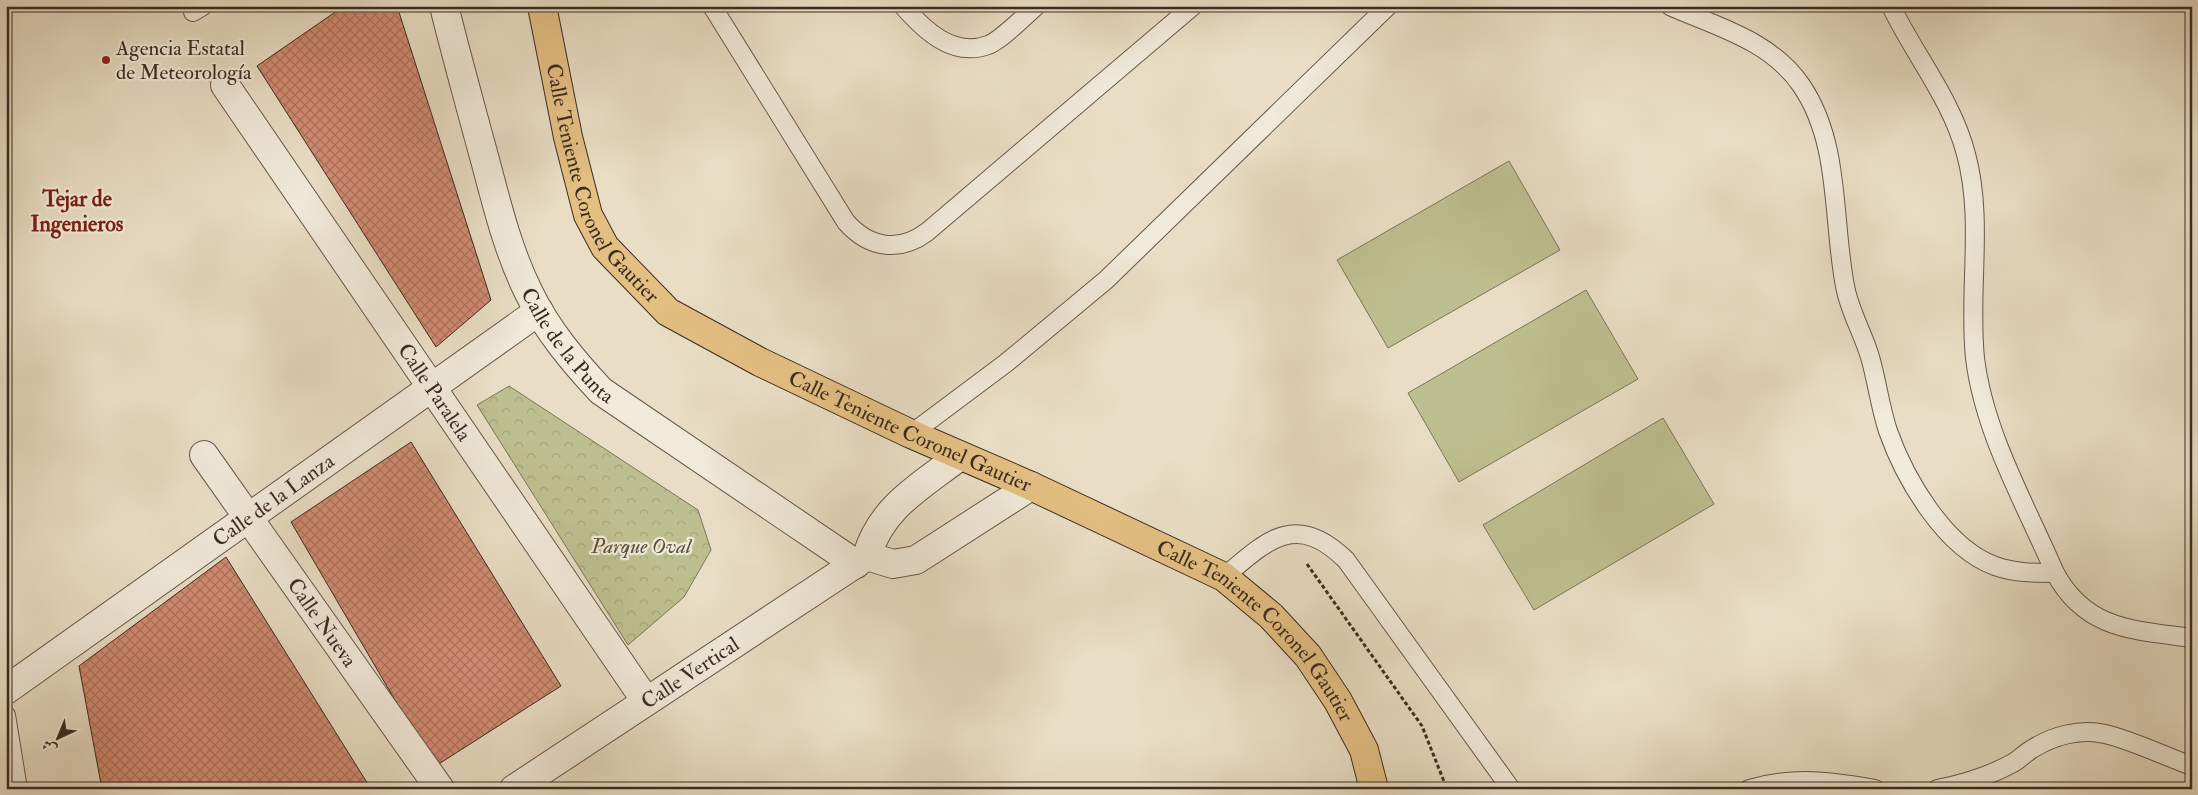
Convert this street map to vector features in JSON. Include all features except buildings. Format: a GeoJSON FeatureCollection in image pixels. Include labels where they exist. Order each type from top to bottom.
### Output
{"type":"FeatureCollection","features":[{"type":"Feature","properties":{"kind":"main road","name":"Calle Teniente Coronel Gautier"},"geometry":{"type":"LineString","coordinates":[[542,6],[579,185],[588,215],[605,247],[668,312],[760,362],[911,434],[1031,486],[1224,577],[1271,616],[1308,656],[1338,701],[1364,750],[1374,789]]}},
{"type":"Feature","properties":{"kind":"street","name":"Calle de la Punta"},"geometry":{"type":"LineString","coordinates":[[444,6],[500,218],[513,257],[549,329],[574,361],[601,390],[861,560],[893,564],[916,560],[1031,486]]}},
{"type":"Feature","properties":{"kind":"street","name":"Calle Paralela"},"geometry":{"type":"LineString","coordinates":[[224,84],[646,701]]}},
{"type":"Feature","properties":{"kind":"street","name":"Calle de la Lanza"},"geometry":{"type":"LineString","coordinates":[[6,690],[539,311]]}},
{"type":"Feature","properties":{"kind":"street","name":"Calle Nueva"},"geometry":{"type":"LineString","coordinates":[[204,455],[440,789]]}},
{"type":"Feature","properties":{"kind":"street"},"geometry":{"type":"LineString","coordinates":[[861,560],[881,522],[890,512],[960,456]]}},
{"type":"Feature","properties":{"kind":"street","name":"Calle Vertical"},"geometry":{"type":"LineString","coordinates":[[514,789],[861,560]]}},
{"type":"Feature","properties":{"kind":"lane"},"geometry":{"type":"LineString","coordinates":[[712,6],[846,222],[855,233],[867,241],[893,246],[917,239],[927,232],[1193,6]]}},
{"type":"Feature","properties":{"kind":"lane"},"geometry":{"type":"LineString","coordinates":[[903,6],[932,36],[946,43],[975,47],[989,45],[1036,6]]}},
{"type":"Feature","properties":{"kind":"lane"},"geometry":{"type":"LineString","coordinates":[[911,434],[1006,363],[1106,280],[1388,6]]}},
{"type":"Feature","properties":{"kind":"lane"},"geometry":{"type":"LineString","coordinates":[[1670,6],[1756,43],[1787,68],[1811,101],[1830,160],[1845,288],[1870,355],[1888,428],[1897,455],[1925,503],[1953,538],[1980,559],[2001,568],[2024,573],[2055,573]]}},
{"type":"Feature","properties":{"kind":"lane"},"geometry":{"type":"LineString","coordinates":[[1891,6],[1955,120],[1967,155],[1974,215],[1975,355],[1979,384],[1995,440],[2055,573],[2063,588],[2075,602],[2088,613],[2105,622],[2123,628],[2192,638]]}},
{"type":"Feature","properties":{"kind":"lane"},"geometry":{"type":"LineString","coordinates":[[1224,577],[1263,544],[1286,535],[1309,535],[1323,541],[1346,560],[1511,789]]}},
{"type":"Feature","properties":{"kind":"lane"},"geometry":{"type":"LineString","coordinates":[[6,715],[18,789]]}},
{"type":"Feature","properties":{"kind":"lane"},"geometry":{"type":"LineString","coordinates":[[1937,789],[1960,785],[1988,775],[2015,762],[2030,750],[2046,741],[2064,735],[2084,732],[2105,734],[2192,766]]}},
{"type":"Feature","properties":{"kind":"lane"},"geometry":{"type":"LineString","coordinates":[[1749,789],[1801,780],[1828,780],[1875,789]]}},
{"type":"Feature","properties":{"kind":"path"},"geometry":{"type":"LineString","coordinates":[[1286,535],[1422,726],[1447,789]]}},
{"type":"Feature","properties":{"kind":"green space"},"geometry":{"type":"Polygon","coordinates":[[[1509,161],[1560,250],[1388,348],[1337,260],[1509,161]]]}},
{"type":"Feature","properties":{"kind":"green space"},"geometry":{"type":"Polygon","coordinates":[[[1586,290],[1638,379],[1459,482],[1408,393],[1586,290]]]}},
{"type":"Feature","properties":{"kind":"green space","name":"Parque Oval"},"geometry":{"type":"Polygon","coordinates":[[[509,386],[698,510],[711,550],[684,597],[628,645],[477,405],[509,386]]]}},
{"type":"Feature","properties":{"kind":"green space"},"geometry":{"type":"Polygon","coordinates":[[[1663,418],[1714,504],[1534,610],[1483,525],[1663,418]]]}},
{"type":"Feature","properties":{"kind":"place","name":"Agencia Estatal de Meteorología"},"geometry":{"type":"Point","coordinates":[106,60]}},
{"type":"Feature","properties":{"kind":"district","name":"Tejar de Ingenieros"},"geometry":{"type":"Point","coordinates":[77,210]}}]}
